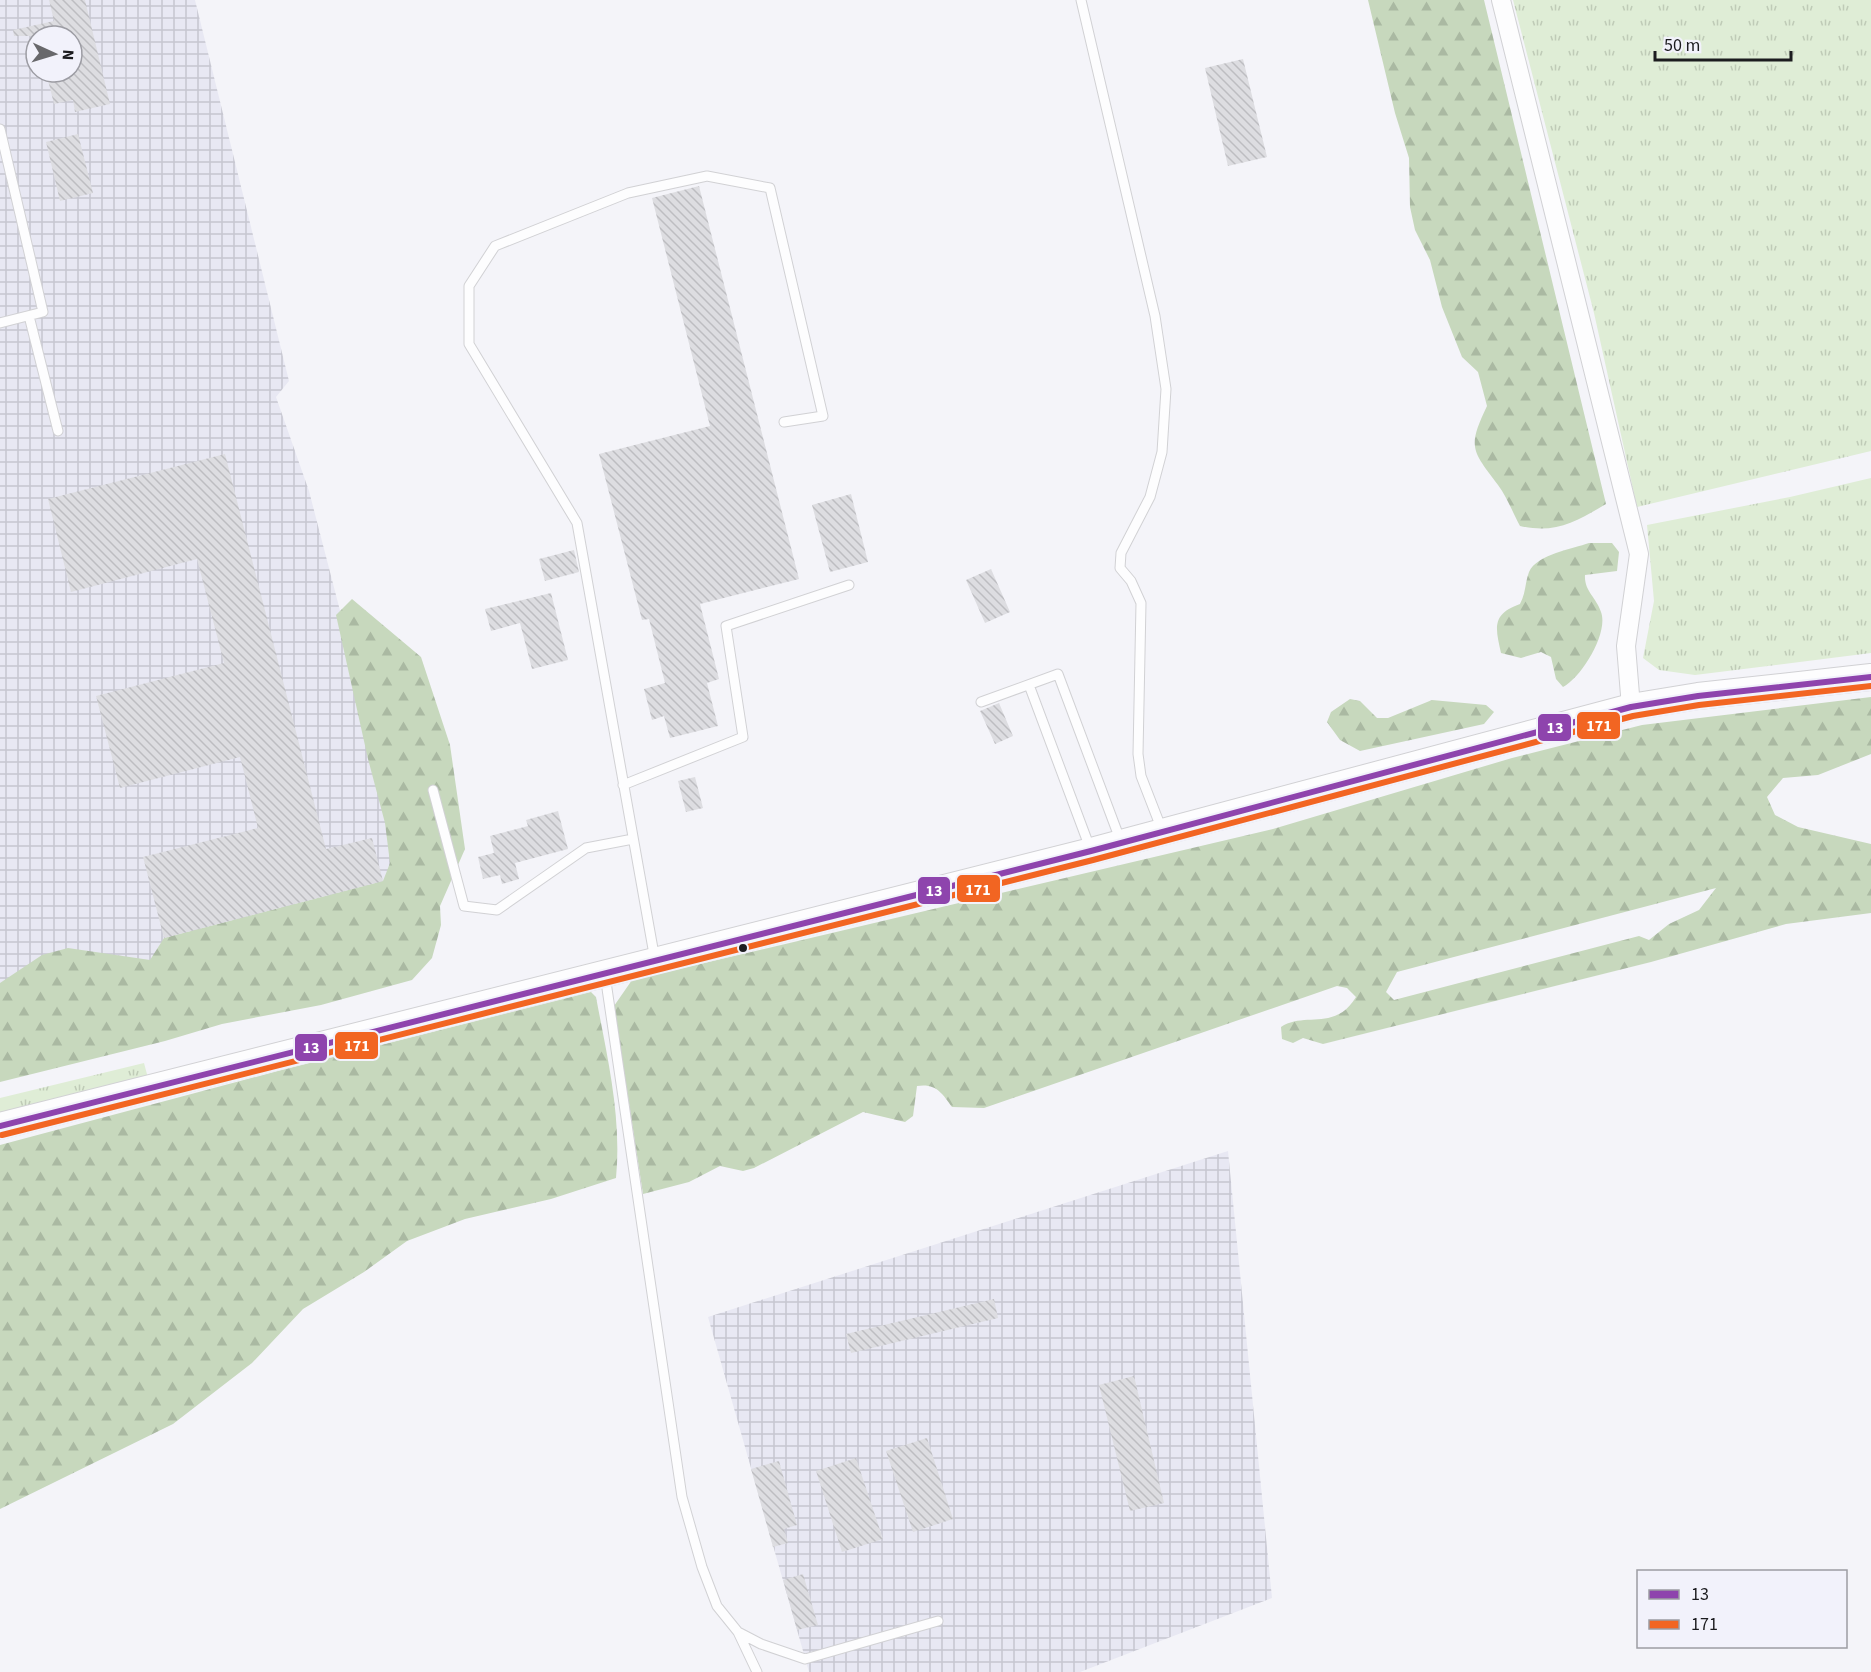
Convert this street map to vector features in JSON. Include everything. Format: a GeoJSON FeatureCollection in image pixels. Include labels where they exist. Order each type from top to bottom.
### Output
{"type":"FeatureCollection","features":[{"type":"Feature","properties":{"kind":"main road"},"geometry":{"type":"LineString","coordinates":[[0,1126],[1091,851],[1630,707],[1698,696],[1871,677]]}},
{"type":"Feature","properties":{"kind":"street"},"geometry":{"type":"LineString","coordinates":[[1501,0],[1639,554],[1626,646],[1630,707]]}},
{"type":"Feature","properties":{"kind":"lane"},"geometry":{"type":"LineString","coordinates":[[1081,0],[1155,316],[1166,389],[1162,452],[1150,497],[1121,553],[1120,568],[1131,581],[1141,603],[1138,754],[1141,776],[1162,831]]}},
{"type":"Feature","properties":{"kind":"lane"},"geometry":{"type":"LineString","coordinates":[[0,129],[43,312],[0,323]]}},
{"type":"Feature","properties":{"kind":"lane"},"geometry":{"type":"LineString","coordinates":[[655,960],[577,523],[469,344],[469,285],[495,246],[628,193],[707,176],[770,188],[823,416],[783,422]]}},
{"type":"Feature","properties":{"kind":"lane"},"geometry":{"type":"LineString","coordinates":[[29,316],[58,431]]}},
{"type":"Feature","properties":{"kind":"lane"},"geometry":{"type":"LineString","coordinates":[[623,785],[743,736],[726,626],[849,585]]}},
{"type":"Feature","properties":{"kind":"lane"},"geometry":{"type":"LineString","coordinates":[[981,702],[1058,674],[1121,842]]}},
{"type":"Feature","properties":{"kind":"lane"},"geometry":{"type":"LineString","coordinates":[[1029,685],[1091,851]]}},
{"type":"Feature","properties":{"kind":"lane"},"geometry":{"type":"LineString","coordinates":[[433,790],[464,906],[496,910],[528,891],[586,848],[633,839]]}},
{"type":"Feature","properties":{"kind":"lane"},"geometry":{"type":"LineString","coordinates":[[605,973],[682,1497],[702,1567],[717,1606],[738,1632],[757,1672]]}},
{"type":"Feature","properties":{"kind":"lane"},"geometry":{"type":"LineString","coordinates":[[738,1632],[761,1644],[806,1659],[938,1621]]}},
{"type":"Feature","properties":{"kind":"shaded area"},"geometry":{"type":"Polygon","coordinates":[[[0,0],[195,0],[289,381],[276,397],[309,491],[428,950],[0,996],[0,0]]]}},
{"type":"Feature","properties":{"kind":"shaded area"},"geometry":{"type":"Polygon","coordinates":[[[1228,1151],[1272,1598],[1080,1672],[809,1672],[708,1317],[1228,1151]]]}},
{"type":"Feature","properties":{"kind":"green space"},"geometry":{"type":"Polygon","coordinates":[[[1368,0],[1484,0],[1606,504],[1565,525],[1544,528],[1520,526],[1504,495],[1478,456],[1475,440],[1487,406],[1478,372],[1462,357],[1442,307],[1430,260],[1415,230],[1410,207],[1409,158],[1395,113],[1368,0]]]}},
{"type":"Feature","properties":{"kind":"green space"},"geometry":{"type":"Polygon","coordinates":[[[1513,0],[1871,0],[1871,451],[1637,507],[1594,313],[1513,0]]]}},
{"type":"Feature","properties":{"kind":"green space"},"geometry":{"type":"Polygon","coordinates":[[[1871,478],[1871,653],[1695,675],[1659,670],[1643,658],[1654,601],[1647,525],[1790,497],[1871,478]]]}},
{"type":"Feature","properties":{"kind":"green space"},"geometry":{"type":"Polygon","coordinates":[[[1589,543],[1612,543],[1619,552],[1617,571],[1585,575],[1588,590],[1601,612],[1601,631],[1585,665],[1563,687],[1556,679],[1551,657],[1541,652],[1521,658],[1501,653],[1498,622],[1504,612],[1520,604],[1529,572],[1533,566],[1547,556],[1589,543]]]}},
{"type":"Feature","properties":{"kind":"green space"},"geometry":{"type":"Polygon","coordinates":[[[352,599],[421,657],[450,745],[465,849],[440,906],[441,925],[432,958],[412,980],[321,1005],[222,1024],[165,1041],[0,1082],[0,983],[42,955],[68,948],[150,960],[164,938],[383,881],[390,863],[385,823],[368,759],[336,615],[352,599]]]}},
{"type":"Feature","properties":{"kind":"green space"},"geometry":{"type":"Polygon","coordinates":[[[1871,697],[1871,754],[1818,775],[1783,778],[1767,797],[1775,815],[1798,827],[1871,844],[1871,913],[1786,924],[1651,962],[1323,1044],[1303,1038],[1293,1043],[1282,1039],[1281,1027],[1300,1020],[1329,1018],[1348,1008],[1356,997],[1347,988],[1337,986],[984,1108],[952,1107],[942,1093],[934,1088],[924,1085],[917,1086],[913,1116],[905,1122],[863,1112],[754,1168],[743,1171],[720,1166],[689,1182],[643,1194],[614,1006],[632,980],[1273,829],[1512,758],[1642,725],[1871,697]],[[1716,888],[1397,972],[1386,992],[1394,1000],[1639,936],[1649,940],[1669,924],[1699,910],[1716,888]]]}},
{"type":"Feature","properties":{"kind":"green space"},"geometry":{"type":"Polygon","coordinates":[[[1350,699],[1360,701],[1377,718],[1388,718],[1432,700],[1486,705],[1494,712],[1484,724],[1360,751],[1340,740],[1327,722],[1331,712],[1350,699]]]}},
{"type":"Feature","properties":{"kind":"green space"},"geometry":{"type":"Polygon","coordinates":[[[591,992],[596,997],[609,1064],[617,1132],[616,1178],[551,1199],[465,1219],[407,1241],[364,1272],[303,1309],[252,1363],[173,1424],[0,1509],[0,1145],[278,1071],[591,992]]]}},
{"type":"Feature","properties":{"kind":"green space"},"geometry":{"type":"Polygon","coordinates":[[[144,1063],[148,1078],[0,1115],[0,1098],[144,1063]]]}},
{"type":"Feature","properties":{"kind":"building"},"geometry":{"type":"Polygon","coordinates":[[[49,0],[85,0],[110,104],[75,112],[73,100],[54,104],[49,84],[84,84],[84,24],[40,24],[54,21],[49,0]]]}},
{"type":"Feature","properties":{"kind":"building"},"geometry":{"type":"Polygon","coordinates":[[[24,28],[24,36],[14,36],[13,30],[24,28]]]}},
{"type":"Feature","properties":{"kind":"building"},"geometry":{"type":"Polygon","coordinates":[[[1243,59],[1267,157],[1228,166],[1205,68],[1243,59]]]}},
{"type":"Feature","properties":{"kind":"building"},"geometry":{"type":"Polygon","coordinates":[[[78,134],[93,193],[60,201],[46,142],[78,134]]]}},
{"type":"Feature","properties":{"kind":"building"},"geometry":{"type":"Polygon","coordinates":[[[699,186],[799,579],[700,604],[719,679],[707,683],[718,726],[670,738],[664,716],[652,720],[644,689],[665,683],[649,619],[642,620],[599,454],[710,426],[652,198],[699,186]]]}},
{"type":"Feature","properties":{"kind":"building"},"geometry":{"type":"Polygon","coordinates":[[[225,454],[326,849],[372,838],[383,881],[164,938],[143,857],[258,828],[240,757],[120,788],[96,696],[224,663],[197,559],[71,592],[48,499],[225,454]]]}},
{"type":"Feature","properties":{"kind":"building"},"geometry":{"type":"Polygon","coordinates":[[[851,494],[868,562],[830,572],[812,505],[851,494]]]}},
{"type":"Feature","properties":{"kind":"building"},"geometry":{"type":"Polygon","coordinates":[[[574,550],[579,572],[545,581],[539,559],[574,550]]]}},
{"type":"Feature","properties":{"kind":"building"},"geometry":{"type":"Polygon","coordinates":[[[991,569],[1010,612],[985,623],[966,580],[991,569]]]}},
{"type":"Feature","properties":{"kind":"building"},"geometry":{"type":"Polygon","coordinates":[[[551,593],[568,660],[532,669],[520,623],[491,631],[485,609],[551,593]]]}},
{"type":"Feature","properties":{"kind":"building"},"geometry":{"type":"Polygon","coordinates":[[[999,703],[1013,736],[995,744],[980,711],[999,703]]]}},
{"type":"Feature","properties":{"kind":"building"},"geometry":{"type":"Polygon","coordinates":[[[695,777],[703,808],[686,812],[678,781],[695,777]]]}},
{"type":"Feature","properties":{"kind":"building"},"geometry":{"type":"Polygon","coordinates":[[[558,811],[568,849],[515,863],[519,879],[502,884],[500,875],[483,879],[478,857],[494,853],[490,836],[528,826],[526,820],[558,811]]]}},
{"type":"Feature","properties":{"kind":"building"},"geometry":{"type":"Polygon","coordinates":[[[994,1299],[998,1318],[851,1353],[846,1334],[994,1299]]]}},
{"type":"Feature","properties":{"kind":"building"},"geometry":{"type":"Polygon","coordinates":[[[1134,1376],[1164,1503],[1130,1511],[1099,1385],[1134,1376]]]}},
{"type":"Feature","properties":{"kind":"building"},"geometry":{"type":"Polygon","coordinates":[[[927,1438],[953,1519],[913,1532],[886,1451],[927,1438]]]}},
{"type":"Feature","properties":{"kind":"building"},"geometry":{"type":"Polygon","coordinates":[[[856,1458],[883,1539],[842,1552],[816,1471],[856,1458]]]}},
{"type":"Feature","properties":{"kind":"building"},"geometry":{"type":"Polygon","coordinates":[[[779,1461],[797,1525],[784,1529],[788,1543],[773,1547],[751,1469],[779,1461]]]}},
{"type":"Feature","properties":{"kind":"building"},"geometry":{"type":"Polygon","coordinates":[[[803,1574],[818,1625],[797,1630],[783,1580],[803,1574]]]}},
{"type":"Feature","properties":{"kind":"transit line","name":"13"},"geometry":{"type":"LineString","coordinates":[[0,1126],[1091,851],[1631,707],[1698,696],[1871,677]]}},
{"type":"Feature","properties":{"kind":"transit line","name":"171"},"geometry":{"type":"LineString","coordinates":[[2,1135],[1093,860],[1633,716],[1699,705],[1871,686]]}}]}
